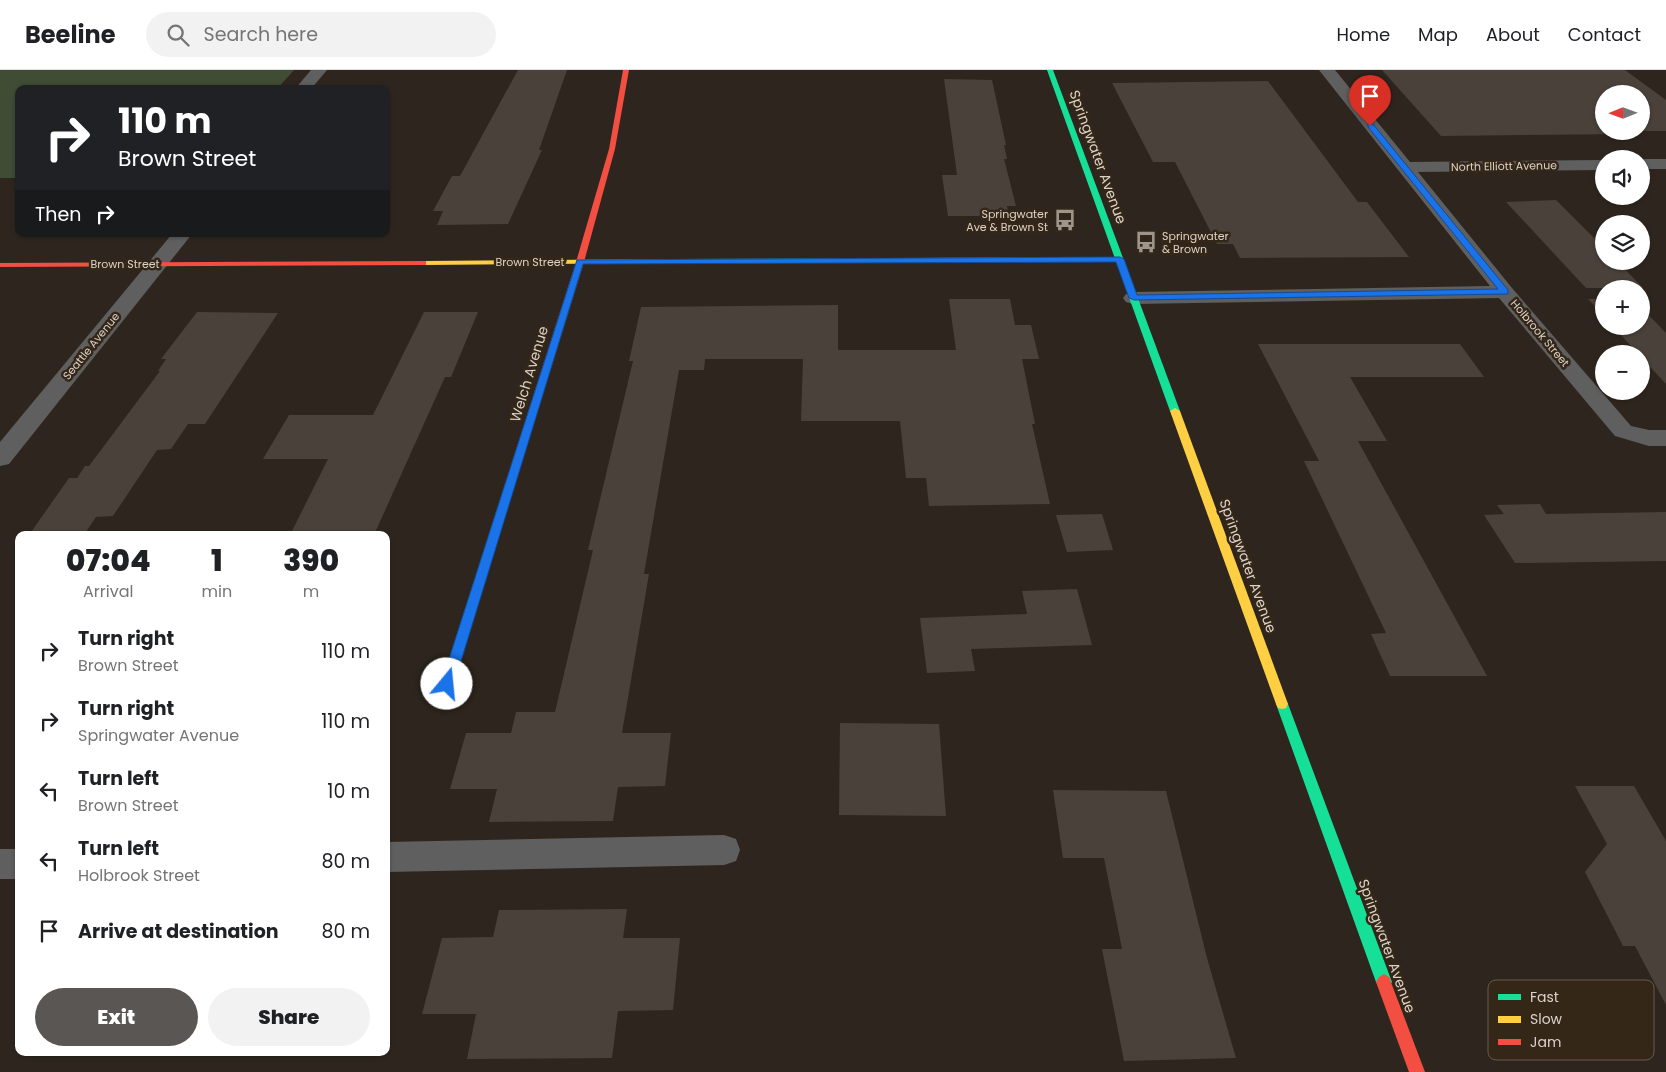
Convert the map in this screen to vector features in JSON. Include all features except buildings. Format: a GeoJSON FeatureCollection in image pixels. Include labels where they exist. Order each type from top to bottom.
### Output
{"type":"FeatureCollection","features":[{"type":"Feature","properties":{"kind":"street"},"geometry":{"type":"LineString","coordinates":[[307,85],[319,70]]}},
{"type":"Feature","properties":{"kind":"street","name":"Welch Avenue"},"geometry":{"type":"LineString","coordinates":[[447,684],[580,262],[612,149],[626,70]]}},
{"type":"Feature","properties":{"kind":"street","name":"Springwater Avenue"},"geometry":{"type":"LineString","coordinates":[[1050,70],[1417,1072]]}},
{"type":"Feature","properties":{"kind":"street","name":"Holbrook Street"},"geometry":{"type":"LineString","coordinates":[[1327,70],[1505,292],[1623,431],[1649,438],[1666,438]]}},
{"type":"Feature","properties":{"kind":"street"},"geometry":{"type":"LineString","coordinates":[[1650,164],[1666,164]]}},
{"type":"Feature","properties":{"kind":"street","name":"North Elliott Avenue"},"geometry":{"type":"LineString","coordinates":[[1404,167],[1595,165]]}},
{"type":"Feature","properties":{"kind":"street","name":"Seattle Avenue"},"geometry":{"type":"LineString","coordinates":[[0,458],[180,237]]}},
{"type":"Feature","properties":{"kind":"street","name":"Brown Street"},"geometry":{"type":"LineString","coordinates":[[0,265],[1120,259]]}},
{"type":"Feature","properties":{"kind":"street"},"geometry":{"type":"LineString","coordinates":[[1134,298],[1505,292]]}},
{"type":"Feature","properties":{"kind":"lane"},"geometry":{"type":"LineString","coordinates":[[390,857],[724,850]]}},
{"type":"Feature","properties":{"kind":"lane"},"geometry":{"type":"LineString","coordinates":[[0,864],[15,864]]}},
{"type":"Feature","properties":{"kind":"green space"},"geometry":{"type":"Polygon","coordinates":[[[0,70],[294,70],[281,85],[15,85],[15,178],[0,178],[0,70]]]}},
{"type":"Feature","properties":{"kind":"traffic: fast"},"geometry":{"type":"LineString","coordinates":[[1050,70],[1175,411]]}},
{"type":"Feature","properties":{"kind":"traffic: fast"},"geometry":{"type":"LineString","coordinates":[[676,261],[915,260]]}},
{"type":"Feature","properties":{"kind":"traffic: fast"},"geometry":{"type":"LineString","coordinates":[[447,684],[511,481]]}},
{"type":"Feature","properties":{"kind":"traffic: fast"},"geometry":{"type":"LineString","coordinates":[[1282,704],[1384,982]]}},
{"type":"Feature","properties":{"kind":"traffic: slow"},"geometry":{"type":"LineString","coordinates":[[915,260],[1119,259]]}},
{"type":"Feature","properties":{"kind":"traffic: slow"},"geometry":{"type":"LineString","coordinates":[[423,263],[676,261]]}},
{"type":"Feature","properties":{"kind":"traffic: slow"},"geometry":{"type":"LineString","coordinates":[[1175,411],[1282,704]]}},
{"type":"Feature","properties":{"kind":"traffic: jam"},"geometry":{"type":"LineString","coordinates":[[511,481],[580,262],[612,149],[626,70]]}},
{"type":"Feature","properties":{"kind":"traffic: jam"},"geometry":{"type":"LineString","coordinates":[[0,265],[423,263]]}},
{"type":"Feature","properties":{"kind":"traffic: jam"},"geometry":{"type":"LineString","coordinates":[[1384,982],[1417,1072]]}},
{"type":"Feature","properties":{"kind":"place","name":"Springwater Ave & Brown St"},"geometry":{"type":"Point","coordinates":[1065,220]}},
{"type":"Feature","properties":{"kind":"place","name":"Springwater & Brown"},"geometry":{"type":"Point","coordinates":[1146,242]}},
{"type":"Feature","properties":{"kind":"route"},"geometry":{"type":"LineString","coordinates":[[447,684],[580,262],[1120,259],[1134,298],[1505,292],[1370,126]]}}]}
